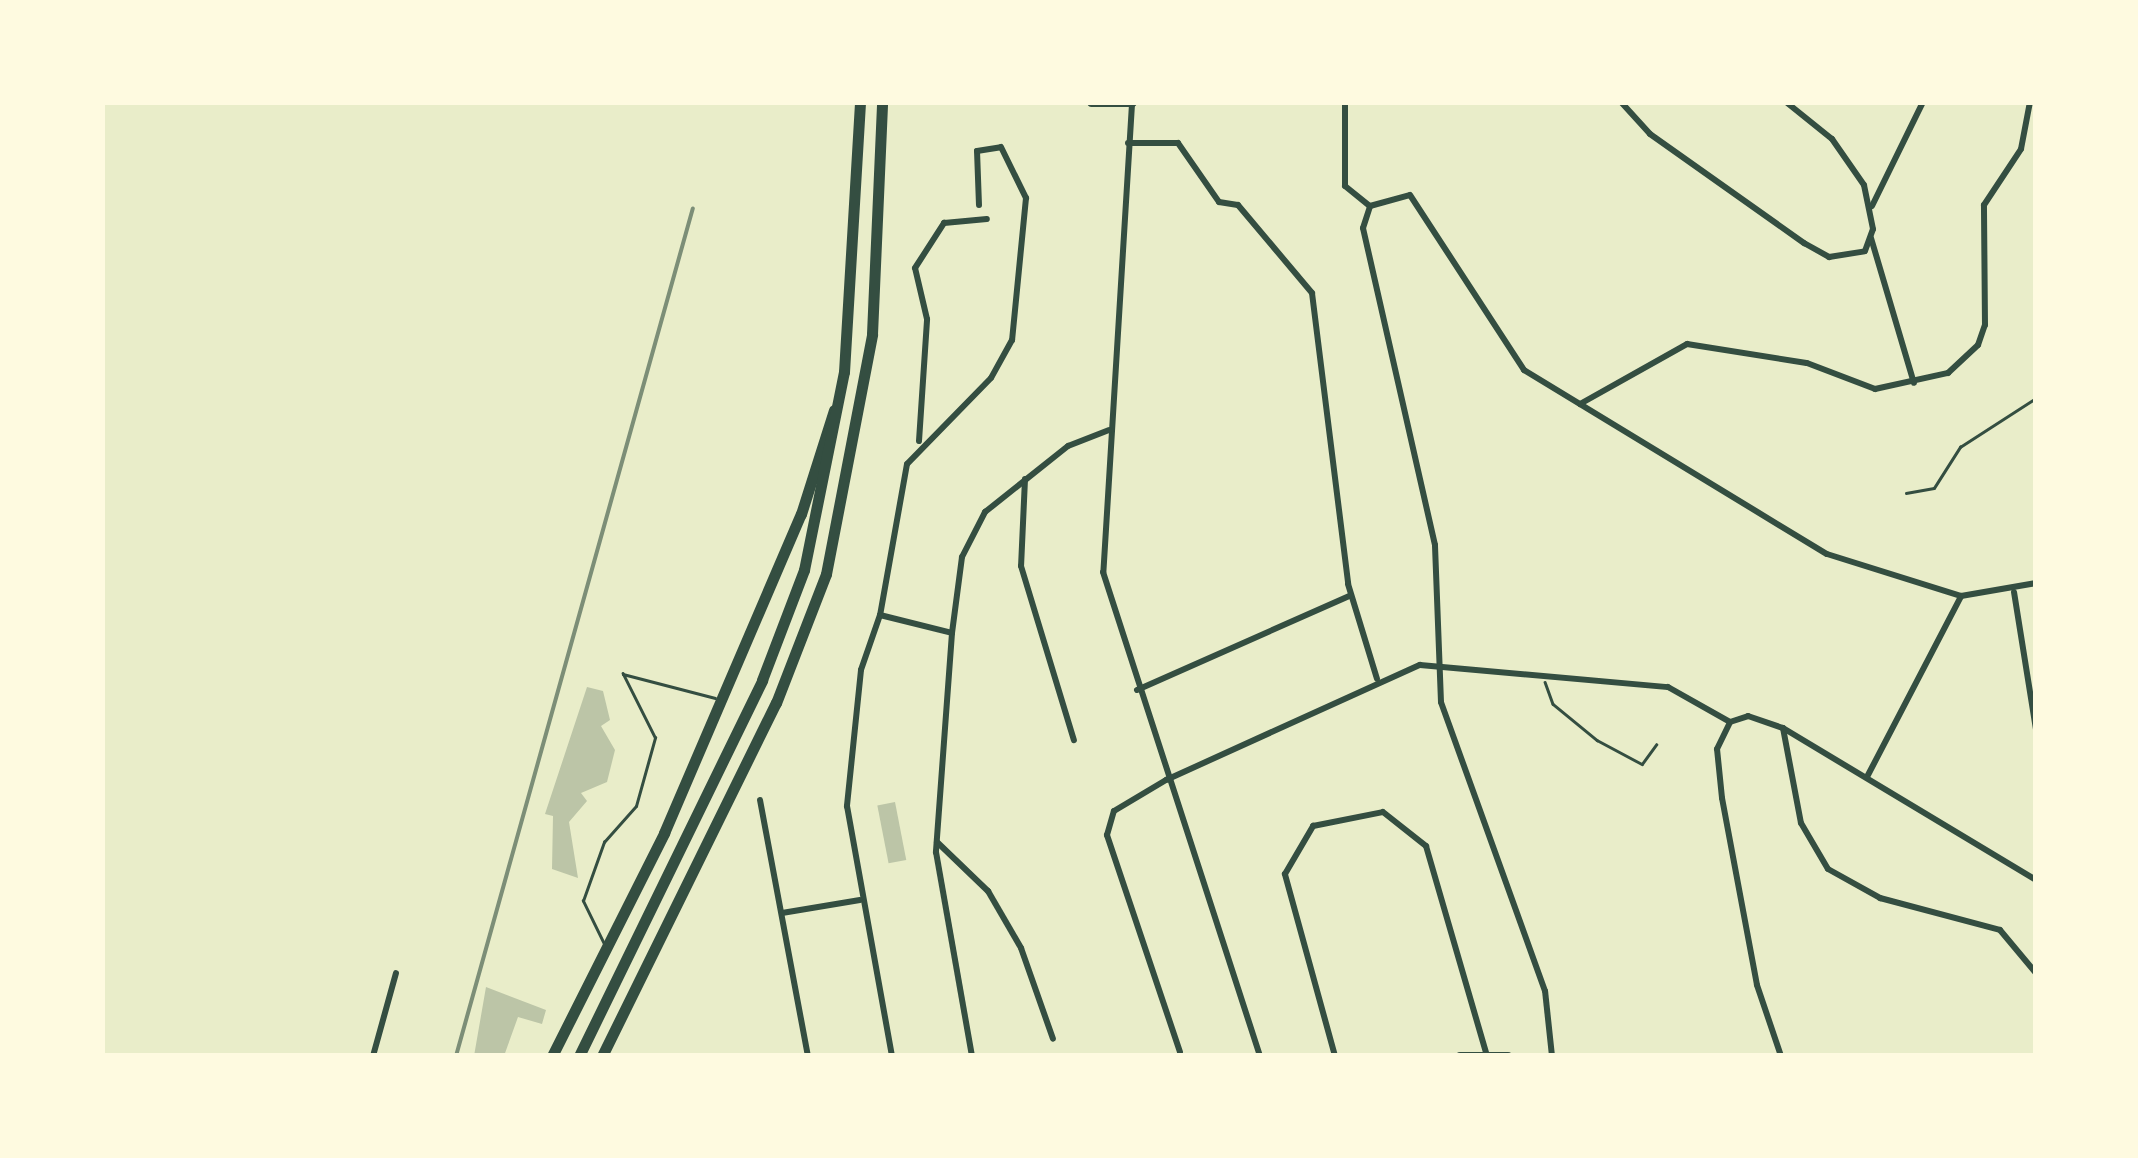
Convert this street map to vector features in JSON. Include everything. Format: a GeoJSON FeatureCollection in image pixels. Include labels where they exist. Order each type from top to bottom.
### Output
{"type":"FeatureCollection","features":[{"type":"Feature","properties":{"kind":"highway"},"geometry":{"type":"LineString","coordinates":[[578,1056],[784,624],[824,495],[844,372],[860,102]]}},
{"type":"Feature","properties":{"kind":"highway"},"geometry":{"type":"LineString","coordinates":[[602,1056],[776,704],[826,574],[872,334],[882,102]]}},
{"type":"Feature","properties":{"kind":"highway"},"geometry":{"type":"LineString","coordinates":[[552,1056],[607,950],[801,514],[844,372]]}},
{"type":"Feature","properties":{"kind":"main road"},"geometry":{"type":"LineString","coordinates":[[1090,102],[1132,103]]}},
{"type":"Feature","properties":{"kind":"street"},"geometry":{"type":"LineString","coordinates":[[1344,102],[1346,186],[1370,206]]}},
{"type":"Feature","properties":{"kind":"street"},"geometry":{"type":"LineString","coordinates":[[1621,102],[1650,134],[1829,257],[1865,251],[1872,208],[1923,102]]}},
{"type":"Feature","properties":{"kind":"street"},"geometry":{"type":"LineString","coordinates":[[1786,102],[1832,139],[1872,208]]}},
{"type":"Feature","properties":{"kind":"street"},"geometry":{"type":"LineString","coordinates":[[1580,404],[1662,354],[1704,342],[1875,389],[1914,383],[1948,372],[1978,345],[1984,205],[2022,149],[2030,102]]}},
{"type":"Feature","properties":{"kind":"street"},"geometry":{"type":"LineString","coordinates":[[1132,103],[1103,572],[1166,780],[1260,1056]]}},
{"type":"Feature","properties":{"kind":"street"},"geometry":{"type":"LineString","coordinates":[[1128,143],[1178,143],[1219,202],[1238,205],[1312,293],[1351,595],[1377,679]]}},
{"type":"Feature","properties":{"kind":"street"},"geometry":{"type":"LineString","coordinates":[[919,442],[992,378],[1012,340],[1026,198],[1001,147],[977,151],[979,204]]}},
{"type":"Feature","properties":{"kind":"street"},"geometry":{"type":"LineString","coordinates":[[1370,206],[1410,195],[1506,350],[1580,404],[1827,554],[1961,596],[2014,592],[2036,583]]}},
{"type":"Feature","properties":{"kind":"street"},"geometry":{"type":"LineString","coordinates":[[1370,206],[1363,228],[1435,545],[1440,665],[1451,746],[1544,990],[1552,1056]]}},
{"type":"Feature","properties":{"kind":"street"},"geometry":{"type":"LineString","coordinates":[[892,1056],[860,900],[847,806],[861,670],[880,614],[919,442],[926,318],[915,268],[944,223],[987,219]]}},
{"type":"Feature","properties":{"kind":"street"},"geometry":{"type":"LineString","coordinates":[[1870,236],[1914,383]]}},
{"type":"Feature","properties":{"kind":"street"},"geometry":{"type":"LineString","coordinates":[[972,1056],[936,842],[952,633],[962,557],[985,512],[1025,478],[1109,430]]}},
{"type":"Feature","properties":{"kind":"street"},"geometry":{"type":"LineString","coordinates":[[1025,478],[1021,566],[1074,740]]}},
{"type":"Feature","properties":{"kind":"street"},"geometry":{"type":"LineString","coordinates":[[2014,592],[2036,730]]}},
{"type":"Feature","properties":{"kind":"street"},"geometry":{"type":"LineString","coordinates":[[1137,690],[1351,595]]}},
{"type":"Feature","properties":{"kind":"street"},"geometry":{"type":"LineString","coordinates":[[1868,774],[1961,596]]}},
{"type":"Feature","properties":{"kind":"street"},"geometry":{"type":"LineString","coordinates":[[880,614],[952,633]]}},
{"type":"Feature","properties":{"kind":"street"},"geometry":{"type":"LineString","coordinates":[[1180,1052],[1107,835],[1114,812],[1166,780],[1377,679],[1440,665],[1545,682],[1668,687],[1730,722]]}},
{"type":"Feature","properties":{"kind":"street"},"geometry":{"type":"LineString","coordinates":[[1781,1056],[1757,985],[1722,798],[1716,749],[1730,722],[1748,716],[1783,728],[1868,774],[2036,880]]}},
{"type":"Feature","properties":{"kind":"street"},"geometry":{"type":"LineString","coordinates":[[1783,728],[1801,823],[1828,869],[1880,898],[2000,930],[2036,973]]}},
{"type":"Feature","properties":{"kind":"street"},"geometry":{"type":"LineString","coordinates":[[760,800],[808,1056]]}},
{"type":"Feature","properties":{"kind":"street"},"geometry":{"type":"LineString","coordinates":[[1335,1056],[1285,874],[1313,826],[1383,812],[1426,846],[1486,1053]]}},
{"type":"Feature","properties":{"kind":"street"},"geometry":{"type":"LineString","coordinates":[[936,842],[988,891],[1053,1039]]}},
{"type":"Feature","properties":{"kind":"street"},"geometry":{"type":"LineString","coordinates":[[782,914],[860,900]]}},
{"type":"Feature","properties":{"kind":"street"},"geometry":{"type":"LineString","coordinates":[[373,1056],[396,973]]}},
{"type":"Feature","properties":{"kind":"street"},"geometry":{"type":"LineString","coordinates":[[1460,1056],[1508,1056]]}},
{"type":"Feature","properties":{"kind":"lane"},"geometry":{"type":"LineString","coordinates":[[1906,493],[1934,488],[1960,447],[2036,398]]}},
{"type":"Feature","properties":{"kind":"lane"},"geometry":{"type":"LineString","coordinates":[[607,950],[583,901],[604,842],[636,806],[655,738],[623,674],[721,699]]}},
{"type":"Feature","properties":{"kind":"lane"},"geometry":{"type":"LineString","coordinates":[[1545,682],[1552,704],[1597,740],[1642,764],[1656,745]]}},
{"type":"Feature","properties":{"kind":"building"},"geometry":{"type":"Polygon","coordinates":[[[587,687],[603,691],[610,720],[601,726],[615,750],[607,782],[581,793],[587,801],[569,822],[578,878],[552,869],[553,816],[545,814],[587,687]]]}},
{"type":"Feature","properties":{"kind":"building"},"geometry":{"type":"Polygon","coordinates":[[[895,802],[906,860],[889,863],[877,805],[895,802]]]}},
{"type":"Feature","properties":{"kind":"building"},"geometry":{"type":"Polygon","coordinates":[[[486,987],[546,1010],[542,1024],[518,1017],[504,1056],[474,1056],[486,987]]]}},
{"type":"Feature","properties":{"kind":"railway"},"geometry":{"type":"LineString","coordinates":[[456,1056],[693,208]]}}]}
